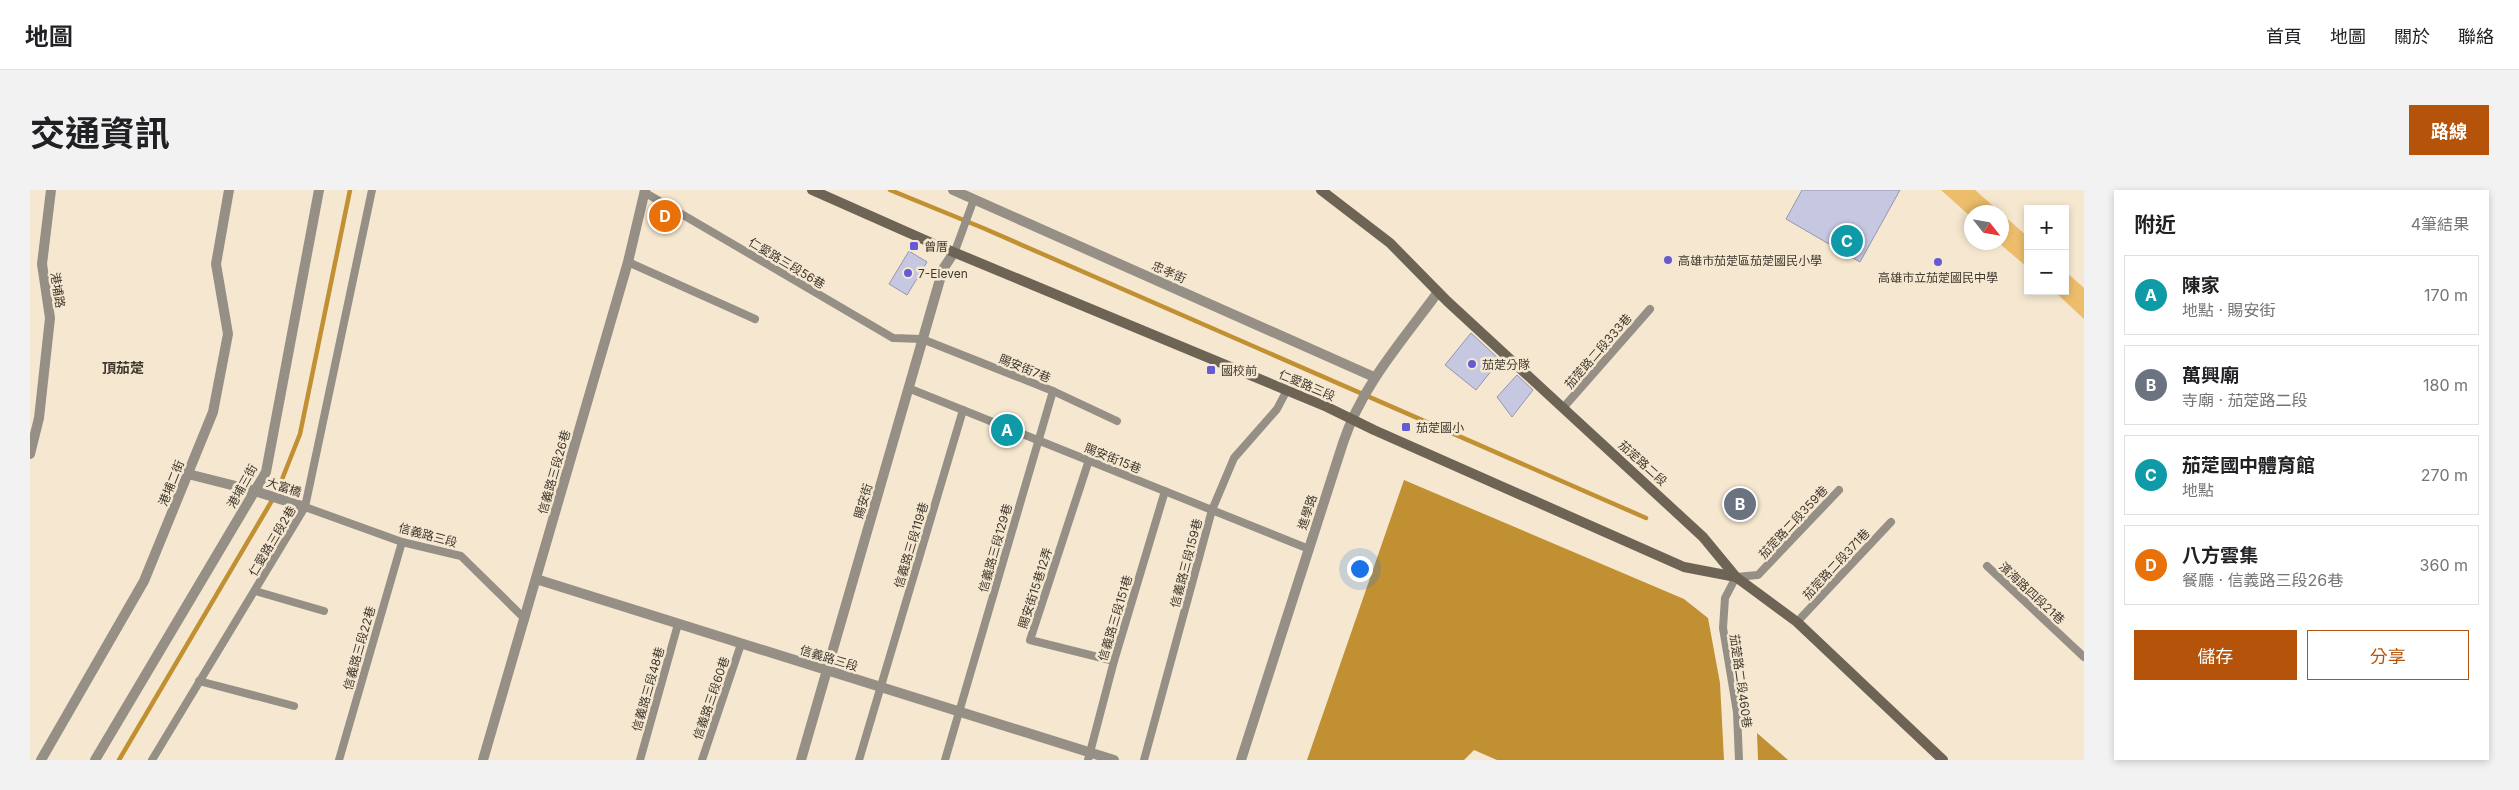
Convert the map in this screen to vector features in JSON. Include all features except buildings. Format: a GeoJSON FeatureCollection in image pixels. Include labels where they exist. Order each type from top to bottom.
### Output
{"type":"FeatureCollection","features":[{"type":"Feature","properties":{"kind":"street","name":"港埔路"},"geometry":{"type":"LineString","coordinates":[[30,454],[39,418],[50,318],[42,264],[51,190]]}},
{"type":"Feature","properties":{"kind":"street","name":"港埔二街"},"geometry":{"type":"LineString","coordinates":[[40,760],[144,581],[213,412],[228,334],[216,264],[229,190]]}},
{"type":"Feature","properties":{"kind":"street","name":"港埔三街"},"geometry":{"type":"LineString","coordinates":[[95,760],[266,472],[319,190]]}},
{"type":"Feature","properties":{"kind":"street","name":"仁愛路三段"},"geometry":{"type":"LineString","coordinates":[[812,190],[1288,390],[1684,568],[1736,577]]}},
{"type":"Feature","properties":{"kind":"street","name":"忠孝街"},"geometry":{"type":"LineString","coordinates":[[953,190],[1372,381]]}},
{"type":"Feature","properties":{"kind":"street","name":"茄萣路二段"},"geometry":{"type":"LineString","coordinates":[[1321,190],[1390,243],[1438,292],[1703,537],[1736,577],[1797,622],[1943,760]]}},
{"type":"Feature","properties":{"kind":"street","name":"信義路三段26巷"},"geometry":{"type":"LineString","coordinates":[[483,760],[628,262],[644,191]]}},
{"type":"Feature","properties":{"kind":"street","name":"賜安街"},"geometry":{"type":"LineString","coordinates":[[801,760],[922,338],[943,269],[955,251]]}},
{"type":"Feature","properties":{"kind":"street","name":"進學路"},"geometry":{"type":"LineString","coordinates":[[1241,760],[1351,419],[1357,405],[1372,381],[1438,292]]}},
{"type":"Feature","properties":{"kind":"street"},"geometry":{"type":"LineString","coordinates":[[188,474],[255,491]]}},
{"type":"Feature","properties":{"kind":"street","name":"大富橋"},"geometry":{"type":"LineString","coordinates":[[255,491],[305,507]]}},
{"type":"Feature","properties":{"kind":"street","name":"信義路三段"},"geometry":{"type":"LineString","coordinates":[[536,579],[959,712],[1089,756],[1114,760]]}},
{"type":"Feature","properties":{"kind":"lane","name":"仁愛路三段2巷"},"geometry":{"type":"LineString","coordinates":[[152,760],[305,507],[372,190]]}},
{"type":"Feature","properties":{"kind":"lane","name":"仁愛路三段56巷"},"geometry":{"type":"LineString","coordinates":[[644,191],[893,338],[922,338]]}},
{"type":"Feature","properties":{"kind":"lane"},"geometry":{"type":"LineString","coordinates":[[955,251],[974,199]]}},
{"type":"Feature","properties":{"kind":"lane"},"geometry":{"type":"LineString","coordinates":[[628,262],[755,319]]}},
{"type":"Feature","properties":{"kind":"lane","name":"茄萣路二段333巷"},"geometry":{"type":"LineString","coordinates":[[1563,408],[1650,309]]}},
{"type":"Feature","properties":{"kind":"lane","name":"賜安街7巷"},"geometry":{"type":"LineString","coordinates":[[922,338],[1053,391],[1117,421]]}},
{"type":"Feature","properties":{"kind":"lane","name":"賜安街15巷"},"geometry":{"type":"LineString","coordinates":[[908,388],[1309,548]]}},
{"type":"Feature","properties":{"kind":"lane","name":"信義路三段159巷"},"geometry":{"type":"LineString","coordinates":[[1144,760],[1212,510],[1234,458],[1277,409],[1288,390]]}},
{"type":"Feature","properties":{"kind":"lane","name":"信義路三段129巷"},"geometry":{"type":"LineString","coordinates":[[945,760],[1053,391]]}},
{"type":"Feature","properties":{"kind":"lane","name":"信義路三段119巷"},"geometry":{"type":"LineString","coordinates":[[859,760],[963,410]]}},
{"type":"Feature","properties":{"kind":"lane","name":"賜安街15巷12弄"},"geometry":{"type":"LineString","coordinates":[[1089,460],[1030,640],[1114,661]]}},
{"type":"Feature","properties":{"kind":"lane","name":"茄萣路二段359巷"},"geometry":{"type":"LineString","coordinates":[[1736,577],[1758,575],[1839,490]]}},
{"type":"Feature","properties":{"kind":"lane","name":"信義路三段151巷"},"geometry":{"type":"LineString","coordinates":[[1089,756],[1114,661],[1166,491]]}},
{"type":"Feature","properties":{"kind":"lane","name":"信義路三段"},"geometry":{"type":"LineString","coordinates":[[305,507],[402,542],[461,556],[524,619]]}},
{"type":"Feature","properties":{"kind":"lane","name":"茄萣路二段371巷"},"geometry":{"type":"LineString","coordinates":[[1797,622],[1890,522]]}},
{"type":"Feature","properties":{"kind":"lane","name":"信義路三段22巷"},"geometry":{"type":"LineString","coordinates":[[339,760],[402,542]]}},
{"type":"Feature","properties":{"kind":"lane","name":"濱海路四段21巷"},"geometry":{"type":"LineString","coordinates":[[1987,566],[2084,657]]}},
{"type":"Feature","properties":{"kind":"lane","name":"茄萣路二段460巷"},"geometry":{"type":"LineString","coordinates":[[1736,577],[1726,598],[1723,628],[1737,712],[1739,760]]}},
{"type":"Feature","properties":{"kind":"lane"},"geometry":{"type":"LineString","coordinates":[[254,591],[324,611]]}},
{"type":"Feature","properties":{"kind":"lane","name":"信義路三段48巷"},"geometry":{"type":"LineString","coordinates":[[640,760],[678,624]]}},
{"type":"Feature","properties":{"kind":"lane","name":"信義路三段60巷"},"geometry":{"type":"LineString","coordinates":[[702,760],[741,644]]}},
{"type":"Feature","properties":{"kind":"lane"},"geometry":{"type":"LineString","coordinates":[[199,681],[294,706]]}},
{"type":"Feature","properties":{"kind":"shaded area"},"geometry":{"type":"Polygon","coordinates":[[[1941,190],[1975,190],[1992,205],[1964,205],[1964,211],[1941,190]]]}},
{"type":"Feature","properties":{"kind":"shaded area"},"geometry":{"type":"Polygon","coordinates":[[[2009,220],[2024,233],[2024,265],[2007,250],[2009,250],[2009,220]]]}},
{"type":"Feature","properties":{"kind":"shaded area"},"geometry":{"type":"Polygon","coordinates":[[[2069,275],[2084,288],[2084,319],[2058,295],[2069,295],[2069,275]]]}},
{"type":"Feature","properties":{"kind":"shaded area"},"geometry":{"type":"Polygon","coordinates":[[[1404,480],[1684,599],[1708,618],[1720,683],[1724,760],[1497,760],[1474,750],[1464,760],[1307,760],[1404,480]]]}},
{"type":"Feature","properties":{"kind":"shaded area"},"geometry":{"type":"Polygon","coordinates":[[[1757,733],[1788,760],[1758,760],[1757,733]]]}},
{"type":"Feature","properties":{"kind":"waterway"},"geometry":{"type":"LineString","coordinates":[[119,760],[277,492],[300,434],[350,190]]}},
{"type":"Feature","properties":{"kind":"waterway"},"geometry":{"type":"LineString","coordinates":[[890,190],[983,228],[1646,518]]}},
{"type":"Feature","properties":{"kind":"place","name":"八方雲集"},"geometry":{"type":"Point","coordinates":[665,216]}},
{"type":"Feature","properties":{"kind":"place","name":"茄萣國中體育館"},"geometry":{"type":"Point","coordinates":[1847,241]}},
{"type":"Feature","properties":{"kind":"place","name":"曾厝"},"geometry":{"type":"Point","coordinates":[914,246]}},
{"type":"Feature","properties":{"kind":"place","name":"高雄市茄萣區茄萣國民小學"},"geometry":{"type":"Point","coordinates":[1668,260]}},
{"type":"Feature","properties":{"kind":"place","name":"高雄市立茄萣國民中學"},"geometry":{"type":"Point","coordinates":[1938,262]}},
{"type":"Feature","properties":{"kind":"place","name":"7-Eleven"},"geometry":{"type":"Point","coordinates":[908,273]}},
{"type":"Feature","properties":{"kind":"place","name":"茄萣分隊"},"geometry":{"type":"Point","coordinates":[1472,364]}},
{"type":"Feature","properties":{"kind":"place","name":"國校前"},"geometry":{"type":"Point","coordinates":[1211,370]}},
{"type":"Feature","properties":{"kind":"place","name":"茄萣國小"},"geometry":{"type":"Point","coordinates":[1406,427]}},
{"type":"Feature","properties":{"kind":"place","name":"陳家"},"geometry":{"type":"Point","coordinates":[1007,430]}},
{"type":"Feature","properties":{"kind":"place","name":"萬興廟"},"geometry":{"type":"Point","coordinates":[1740,504]}},
{"type":"Feature","properties":{"kind":"district","name":"頂茄萣"},"geometry":{"type":"Point","coordinates":[123,367]}}]}
